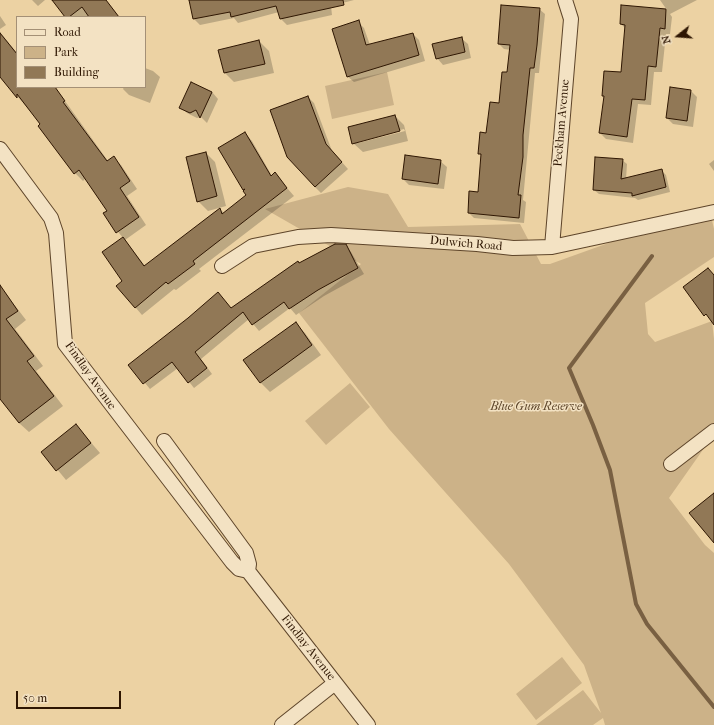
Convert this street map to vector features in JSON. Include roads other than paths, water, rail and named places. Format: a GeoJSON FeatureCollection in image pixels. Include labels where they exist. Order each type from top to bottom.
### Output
{"type":"FeatureCollection","features":[{"type":"Feature","properties":{"kind":"street","name":"Peckham Avenue"},"geometry":{"type":"LineString","coordinates":[[552,248],[571,18],[565,0]]}},
{"type":"Feature","properties":{"kind":"street","name":"Findlay Avenue"},"geometry":{"type":"LineString","coordinates":[[0,149],[51,218],[56,233],[65,344],[232,562],[239,569],[248,571],[368,725]]}},
{"type":"Feature","properties":{"kind":"street","name":"Dulwich Road"},"geometry":{"type":"LineString","coordinates":[[222,266],[253,246],[305,236],[332,235],[477,244],[512,248],[552,248],[713,214]]}},
{"type":"Feature","properties":{"kind":"street"},"geometry":{"type":"LineString","coordinates":[[671,464],[714,431]]}},
{"type":"Feature","properties":{"kind":"street","name":"Findlay Avenue"},"geometry":{"type":"LineString","coordinates":[[164,441],[246,553],[250,564],[248,571]]}},
{"type":"Feature","properties":{"kind":"street"},"geometry":{"type":"LineString","coordinates":[[282,725],[335,683]]}},
{"type":"Feature","properties":{"kind":"waterway"},"geometry":{"type":"LineString","coordinates":[[652,256],[569,368],[610,470],[636,604],[647,624],[714,707]]}},
{"type":"Feature","properties":{"kind":"park label","name":"Blue Gum Reserve"},"geometry":{"type":"Point","coordinates":[536,407]}}]}
